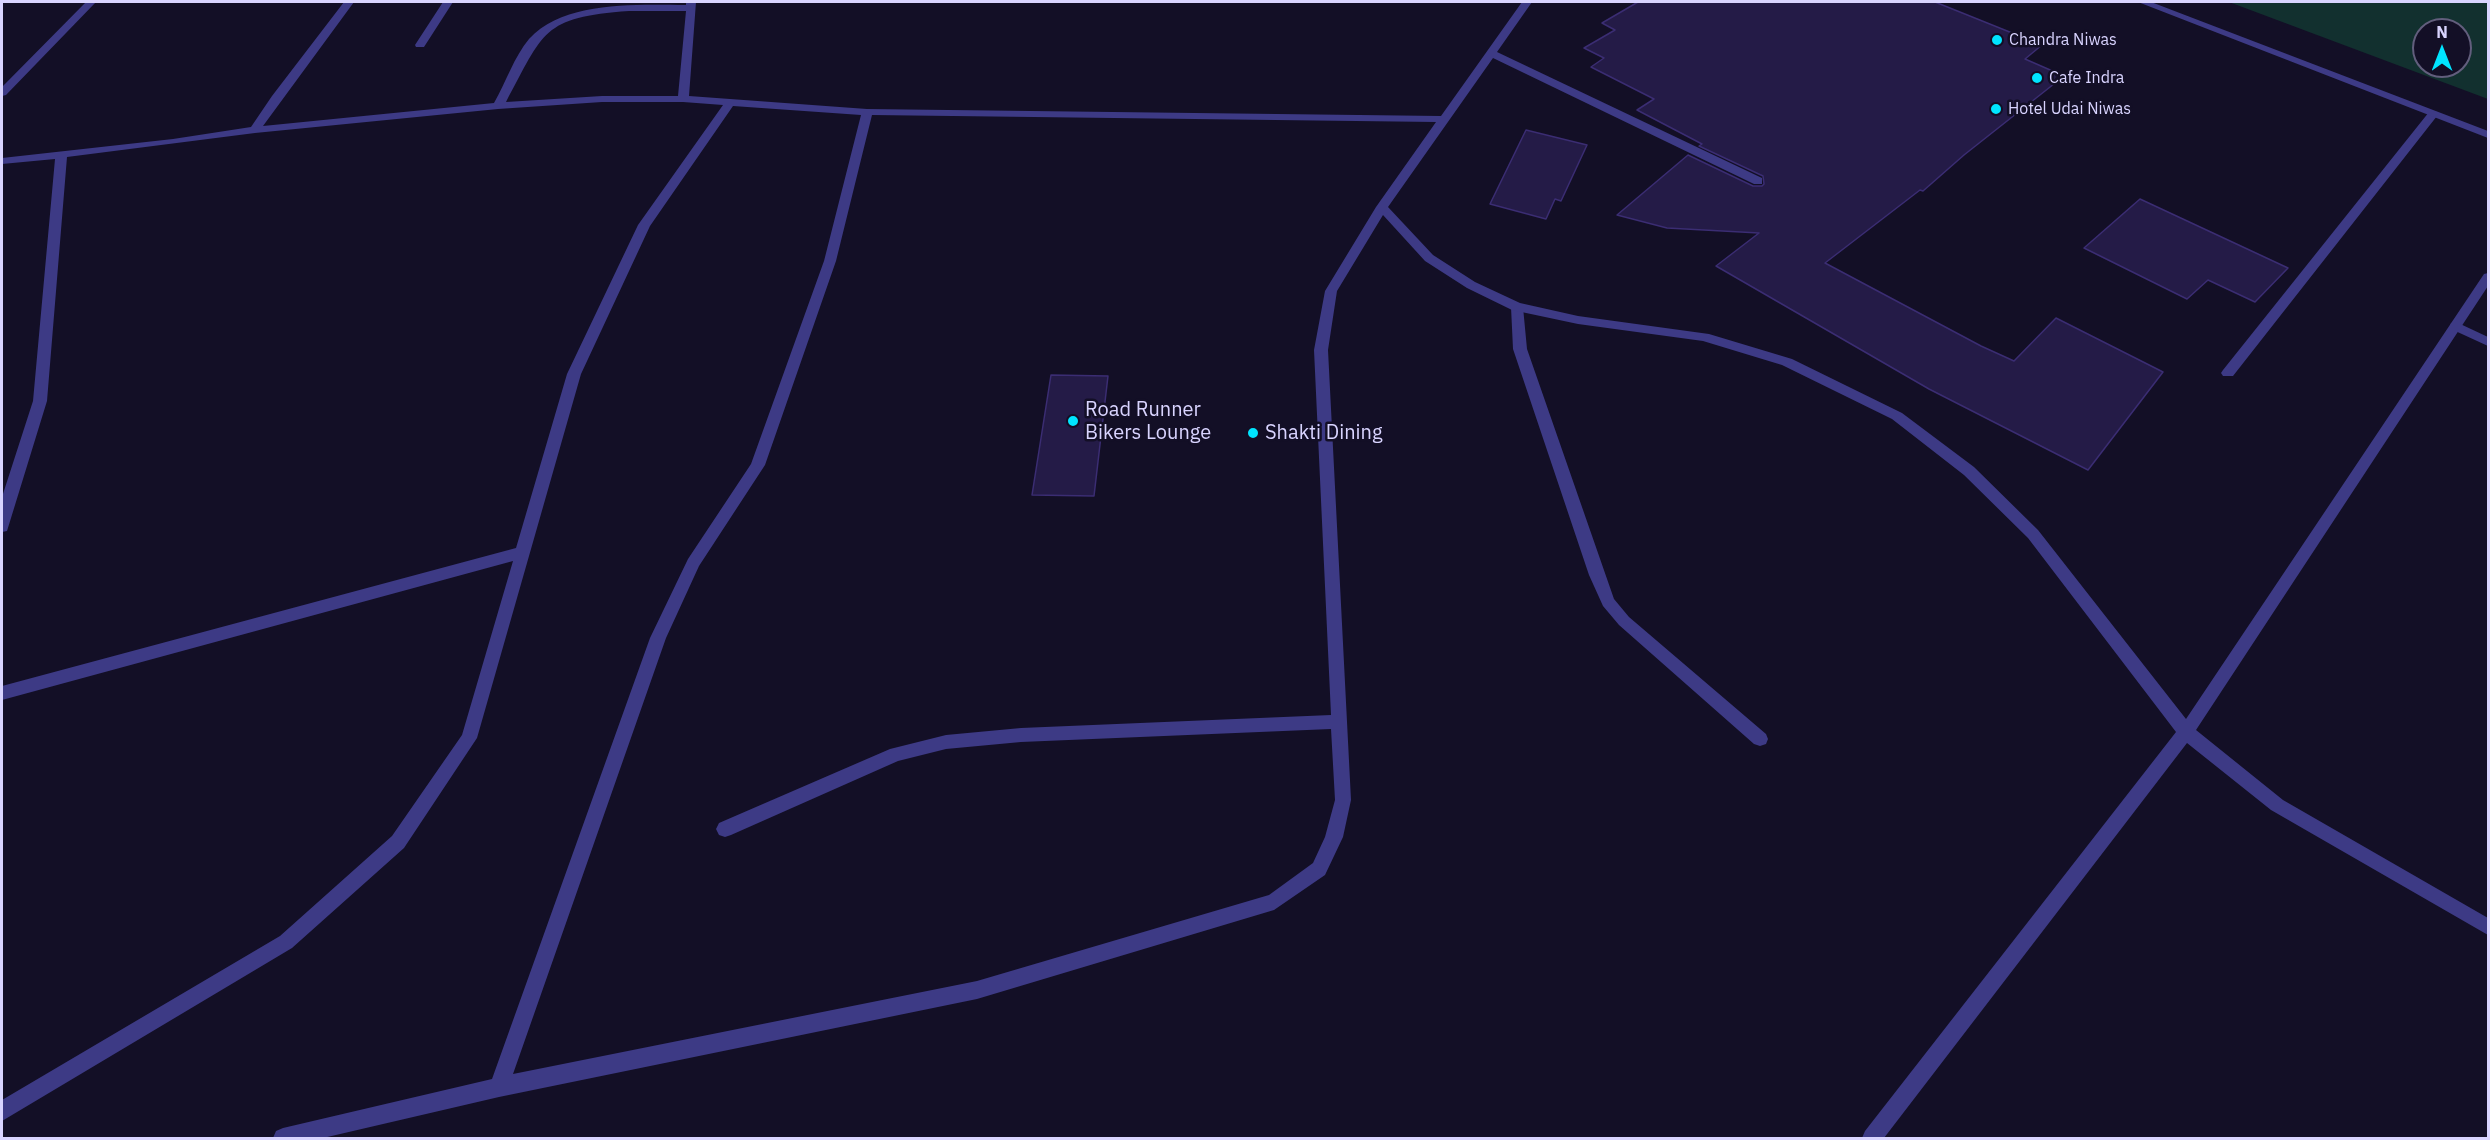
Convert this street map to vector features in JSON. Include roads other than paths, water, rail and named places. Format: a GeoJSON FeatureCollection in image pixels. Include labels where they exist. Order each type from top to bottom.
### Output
{"type":"FeatureCollection","features":[{"type":"Feature","properties":{"kind":"street"},"geometry":{"type":"LineString","coordinates":[[2,93],[91,2]]}},
{"type":"Feature","properties":{"kind":"street"},"geometry":{"type":"LineString","coordinates":[[255,130],[276,98],[349,2]]}},
{"type":"Feature","properties":{"kind":"street"},"geometry":{"type":"LineString","coordinates":[[420,45],[448,2]]}},
{"type":"Feature","properties":{"kind":"street"},"geometry":{"type":"LineString","coordinates":[[283,1138],[499,1088],[977,990],[1274,902],[1319,869],[1335,837],[1343,800],[1321,350],[1331,291],[1382,207],[1527,2]]}},
{"type":"Feature","properties":{"kind":"street"},"geometry":{"type":"LineString","coordinates":[[2143,2],[2488,135]]}},
{"type":"Feature","properties":{"kind":"street"},"geometry":{"type":"LineString","coordinates":[[498,106],[534,39],[555,22],[571,15],[596,10],[691,5],[682,99]]}},
{"type":"Feature","properties":{"kind":"street"},"geometry":{"type":"LineString","coordinates":[[1492,53],[1758,182]]}},
{"type":"Feature","properties":{"kind":"street"},"geometry":{"type":"LineString","coordinates":[[2,161],[255,130],[498,106],[602,99],[682,99],[867,112],[1444,119]]}},
{"type":"Feature","properties":{"kind":"street"},"geometry":{"type":"LineString","coordinates":[[2,1111],[286,942],[398,842],[470,738],[574,374],[644,225],[729,104]]}},
{"type":"Feature","properties":{"kind":"street"},"geometry":{"type":"LineString","coordinates":[[499,1088],[658,638],[693,563],[758,465],[830,261],[867,112]]}},
{"type":"Feature","properties":{"kind":"street"},"geometry":{"type":"LineString","coordinates":[[2228,373],[2433,114]]}},
{"type":"Feature","properties":{"kind":"street"},"geometry":{"type":"LineString","coordinates":[[2,527],[4,506],[40,401],[61,154]]}},
{"type":"Feature","properties":{"kind":"street"},"geometry":{"type":"LineString","coordinates":[[1382,207],[1429,258],[1471,285],[1517,307],[1578,320],[1704,337],[1787,362],[1897,416],[1969,471],[2033,534],[2186,732],[2277,805],[2488,927]]}},
{"type":"Feature","properties":{"kind":"street"},"geometry":{"type":"LineString","coordinates":[[1872,1138],[2186,732],[2488,278]]}},
{"type":"Feature","properties":{"kind":"street"},"geometry":{"type":"LineString","coordinates":[[1517,307],[1520,349],[1608,602],[1624,621],[1760,738]]}},
{"type":"Feature","properties":{"kind":"street"},"geometry":{"type":"LineString","coordinates":[[2456,327],[2488,342]]}},
{"type":"Feature","properties":{"kind":"street"},"geometry":{"type":"LineString","coordinates":[[2,693],[523,552]]}},
{"type":"Feature","properties":{"kind":"street"},"geometry":{"type":"LineString","coordinates":[[725,829],[896,754],[946,742],[1020,735],[1339,722]]}},
{"type":"Feature","properties":{"kind":"place","name":"Chandra Niwas"},"geometry":{"type":"Point","coordinates":[1997,40]}},
{"type":"Feature","properties":{"kind":"place","name":"Cafe Indra"},"geometry":{"type":"Point","coordinates":[2037,78]}},
{"type":"Feature","properties":{"kind":"place","name":"Hotel Udai Niwas"},"geometry":{"type":"Point","coordinates":[1996,109]}},
{"type":"Feature","properties":{"kind":"place","name":"Road Runner Bikers Lounge"},"geometry":{"type":"Point","coordinates":[1073,421]}},
{"type":"Feature","properties":{"kind":"place","name":"Shakti Dining"},"geometry":{"type":"Point","coordinates":[1253,433]}}]}
